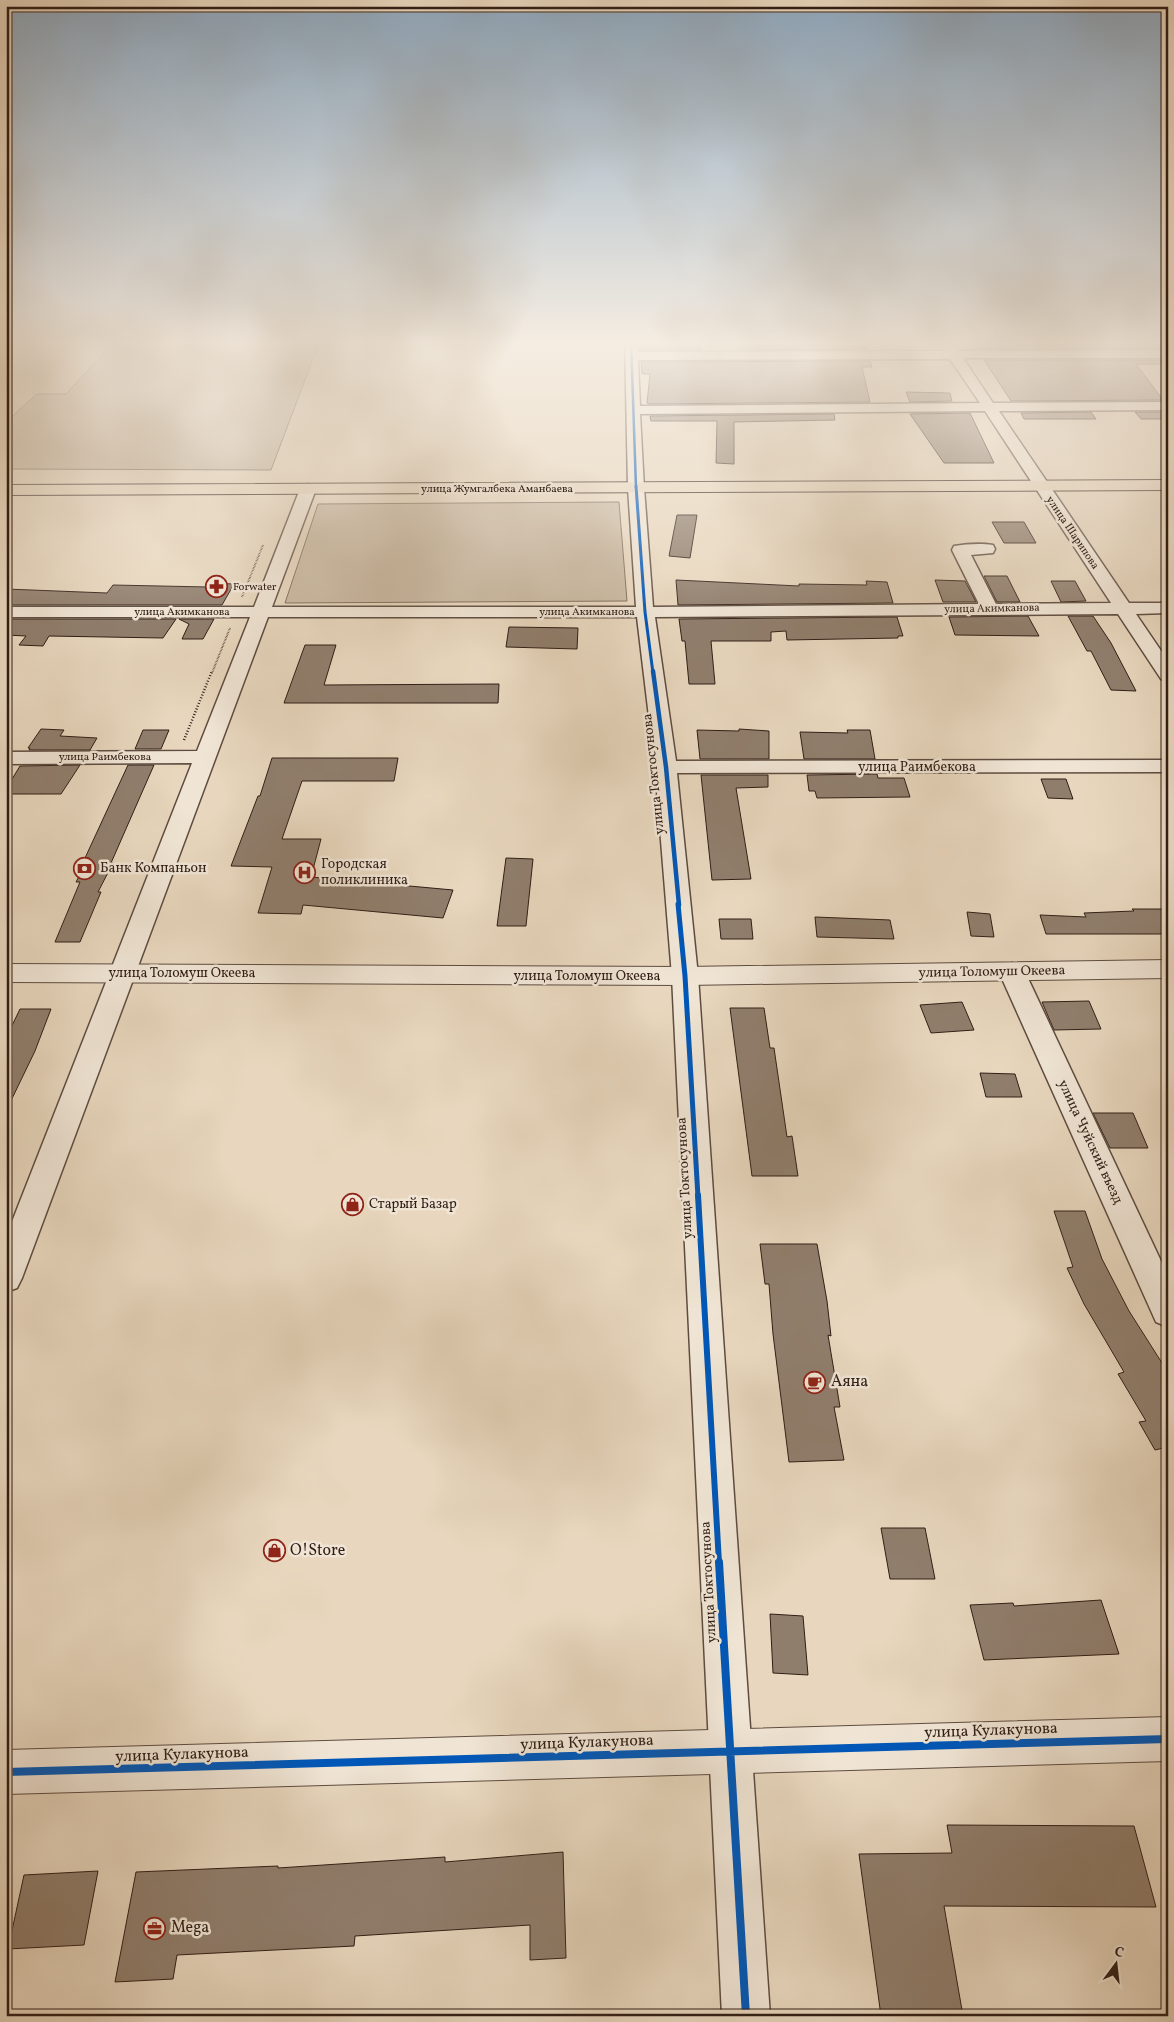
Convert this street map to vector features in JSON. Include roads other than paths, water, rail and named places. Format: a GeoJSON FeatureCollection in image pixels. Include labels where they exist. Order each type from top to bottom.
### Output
{"type":"FeatureCollection","features":[{"type":"Feature","properties":{"kind":"main road","name":"улица Жумгалбека Аманбаева"},"geometry":{"type":"LineString","coordinates":[[6,490],[1168,485]]}},
{"type":"Feature","properties":{"kind":"street","name":"улица Токтосунова"},"geometry":{"type":"LineString","coordinates":[[635,434],[636,488],[645,612],[666,767],[685,976],[746,2016]]}},
{"type":"Feature","properties":{"kind":"street","name":"улица Шарипова"},"geometry":{"type":"LineString","coordinates":[[1005,434],[1168,675]]}},
{"type":"Feature","properties":{"kind":"street"},"geometry":{"type":"LineString","coordinates":[[6,1278],[123,972],[193,751],[260,612],[308,489]]}},
{"type":"Feature","properties":{"kind":"street"},"geometry":{"type":"LineString","coordinates":[[987,549],[960,550],[990,609]]}},
{"type":"Feature","properties":{"kind":"street","name":"улица Акимканова"},"geometry":{"type":"LineString","coordinates":[[6,612],[645,612],[1168,608]]}},
{"type":"Feature","properties":{"kind":"street","name":"улица Раимбекова"},"geometry":{"type":"LineString","coordinates":[[6,758],[193,751]]}},
{"type":"Feature","properties":{"kind":"street","name":"улица Раимбекова"},"geometry":{"type":"LineString","coordinates":[[666,767],[1168,766]]}},
{"type":"Feature","properties":{"kind":"street","name":"улица Толомуш Океева"},"geometry":{"type":"LineString","coordinates":[[6,973],[123,972],[685,976],[1168,969]]}},
{"type":"Feature","properties":{"kind":"street","name":"улица Чуйский въезд"},"geometry":{"type":"LineString","coordinates":[[1012,972],[1168,1312]]}},
{"type":"Feature","properties":{"kind":"street","name":"улица Кулакунова"},"geometry":{"type":"LineString","coordinates":[[6,1772],[1168,1739]]}},
{"type":"Feature","properties":{"kind":"place","name":"Forwater"},"geometry":{"type":"Point","coordinates":[217,587]}},
{"type":"Feature","properties":{"kind":"place","name":"Банк Компаньон"},"geometry":{"type":"Point","coordinates":[84,868]}},
{"type":"Feature","properties":{"kind":"place","name":"Городская поликлиника"},"geometry":{"type":"Point","coordinates":[305,872]}},
{"type":"Feature","properties":{"kind":"place","name":"Старый Базар"},"geometry":{"type":"Point","coordinates":[353,1204]}},
{"type":"Feature","properties":{"kind":"place","name":"Аяна"},"geometry":{"type":"Point","coordinates":[815,1382]}},
{"type":"Feature","properties":{"kind":"place","name":"O!Store"},"geometry":{"type":"Point","coordinates":[274,1551]}},
{"type":"Feature","properties":{"kind":"place","name":"Mega"},"geometry":{"type":"Point","coordinates":[155,1928]}}]}
